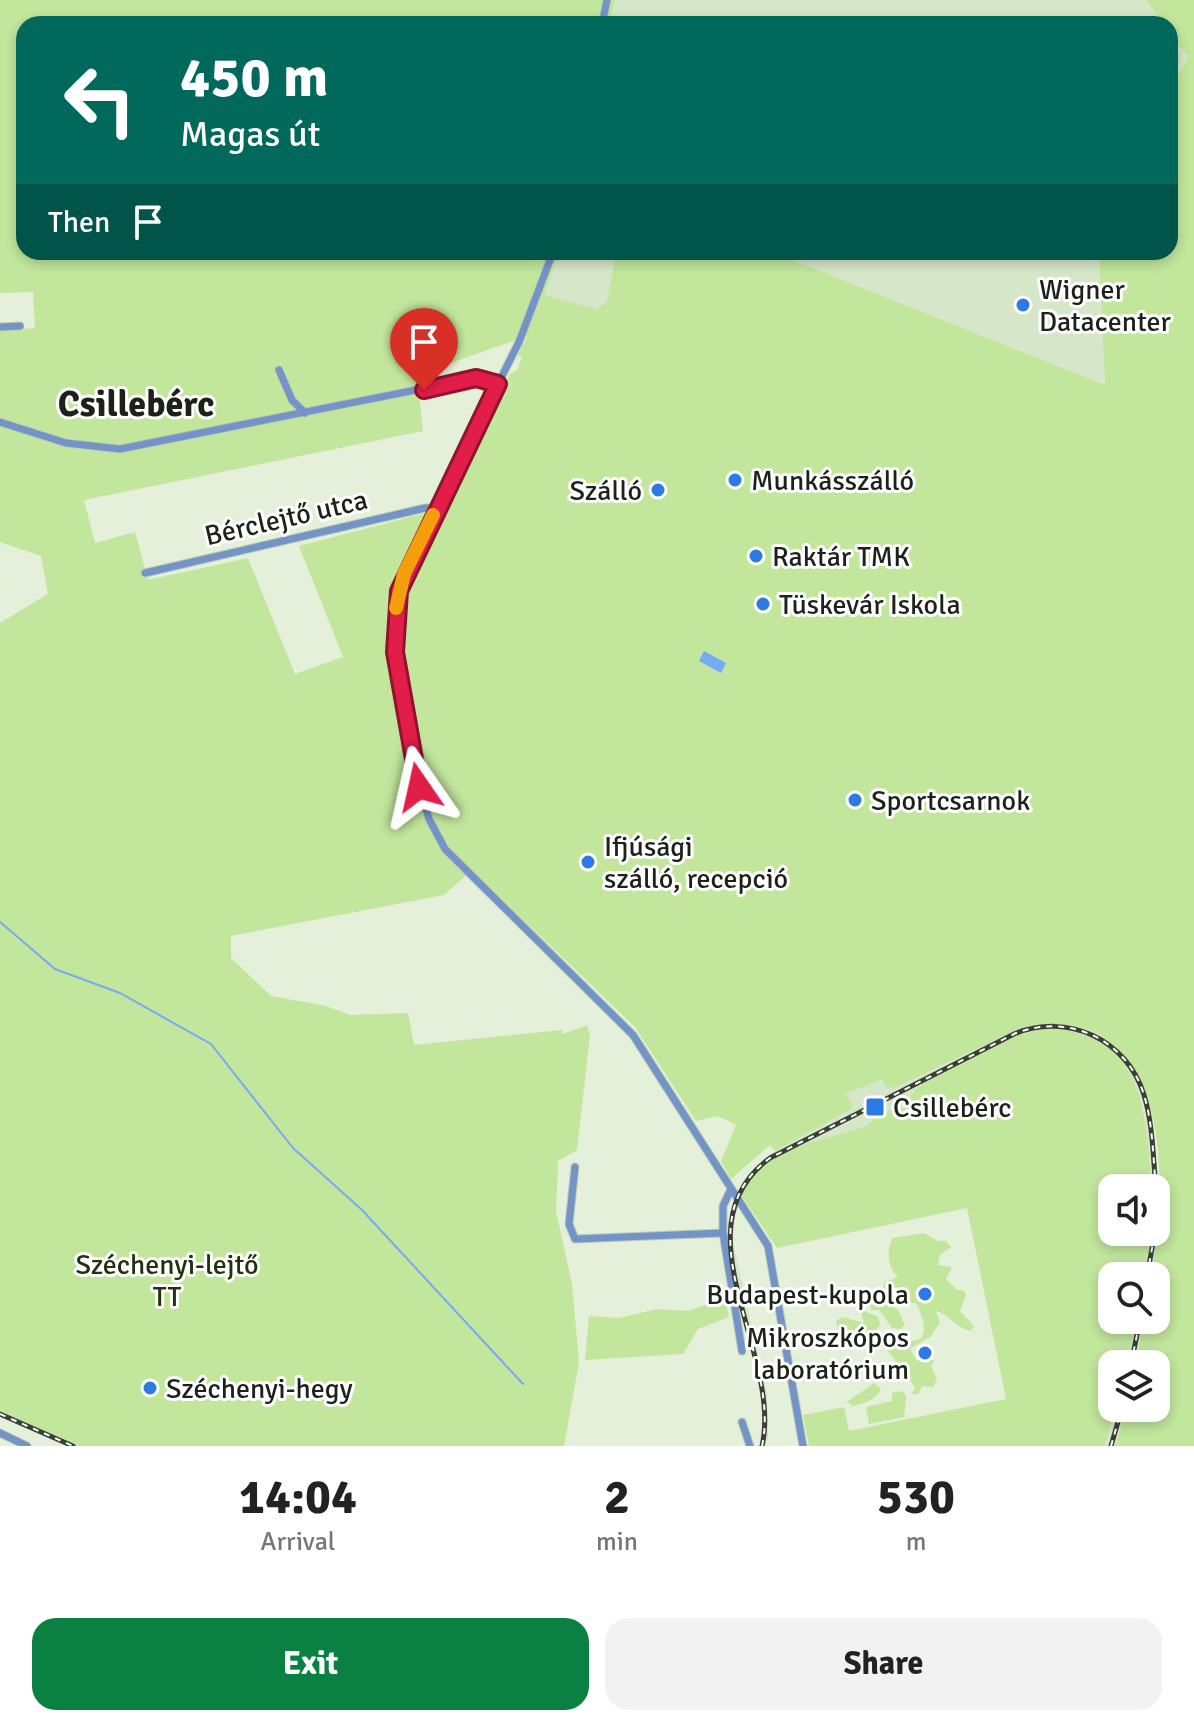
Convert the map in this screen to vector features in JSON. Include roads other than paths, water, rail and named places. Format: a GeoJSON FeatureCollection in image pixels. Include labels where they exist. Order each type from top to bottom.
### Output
{"type":"FeatureCollection","features":[{"type":"Feature","properties":{"kind":"street"},"geometry":{"type":"LineString","coordinates":[[550,260],[528,321],[404,574],[394,622],[395,652],[412,753],[429,819],[455,861],[633,1035],[770,1251],[803,1446]]}},
{"type":"Feature","properties":{"kind":"street"},"geometry":{"type":"LineString","coordinates":[[0,327],[20,326]]}},
{"type":"Feature","properties":{"kind":"street"},"geometry":{"type":"LineString","coordinates":[[279,370],[295,404],[305,413]]}},
{"type":"Feature","properties":{"kind":"street"},"geometry":{"type":"LineString","coordinates":[[0,422],[66,443],[106,449],[476,378],[498,384]]}},
{"type":"Feature","properties":{"kind":"street"},"geometry":{"type":"LineString","coordinates":[[290,416],[295,404]]}},
{"type":"Feature","properties":{"kind":"street","name":"Bérclejtő utca"},"geometry":{"type":"LineString","coordinates":[[145,573],[425,508],[437,508]]}},
{"type":"Feature","properties":{"kind":"street"},"geometry":{"type":"LineString","coordinates":[[575,1167],[569,1224],[575,1239],[723,1233]]}},
{"type":"Feature","properties":{"kind":"street"},"geometry":{"type":"LineString","coordinates":[[731,1189],[723,1206],[723,1233],[742,1351]]}},
{"type":"Feature","properties":{"kind":"street"},"geometry":{"type":"LineString","coordinates":[[742,1422],[750,1446]]}},
{"type":"Feature","properties":{"kind":"street"},"geometry":{"type":"LineString","coordinates":[[0,1433],[27,1446]]}},
{"type":"Feature","properties":{"kind":"water"},"geometry":{"type":"Polygon","coordinates":[[[704,651],[726,663],[721,673],[699,661],[704,651]]]}},
{"type":"Feature","properties":{"kind":"waterway"},"geometry":{"type":"LineString","coordinates":[[0,922],[55,969],[120,993],[211,1044],[293,1148],[362,1210],[523,1384]]}},
{"type":"Feature","properties":{"kind":"railway"},"geometry":{"type":"LineString","coordinates":[[762,1446],[764,1410],[759,1372],[731,1255],[732,1219],[743,1186],[770,1158],[1014,1034],[1054,1026],[1092,1035],[1109,1045],[1136,1075],[1149,1118],[1155,1174]]}},
{"type":"Feature","properties":{"kind":"railway"},"geometry":{"type":"LineString","coordinates":[[1150,1262],[1152,1246]]}},
{"type":"Feature","properties":{"kind":"railway"},"geometry":{"type":"LineString","coordinates":[[1134,1350],[1137,1334]]}},
{"type":"Feature","properties":{"kind":"railway"},"geometry":{"type":"LineString","coordinates":[[0,1414],[73,1446]]}},
{"type":"Feature","properties":{"kind":"railway"},"geometry":{"type":"LineString","coordinates":[[1111,1446],[1118,1422]]}},
{"type":"Feature","properties":{"kind":"place","name":"Wigner Datacenter"},"geometry":{"type":"Point","coordinates":[1023,305]}},
{"type":"Feature","properties":{"kind":"place","name":"Munkásszálló"},"geometry":{"type":"Point","coordinates":[735,480]}},
{"type":"Feature","properties":{"kind":"place","name":"Szálló"},"geometry":{"type":"Point","coordinates":[658,490]}},
{"type":"Feature","properties":{"kind":"place","name":"Raktár TMK"},"geometry":{"type":"Point","coordinates":[756,556]}},
{"type":"Feature","properties":{"kind":"place","name":"Tüskevár Iskola"},"geometry":{"type":"Point","coordinates":[763,604]}},
{"type":"Feature","properties":{"kind":"place","name":"Sportcsarnok"},"geometry":{"type":"Point","coordinates":[855,800]}},
{"type":"Feature","properties":{"kind":"place","name":"Ifjúsági szálló, recepció"},"geometry":{"type":"Point","coordinates":[588,862]}},
{"type":"Feature","properties":{"kind":"place","name":"Csillebérc"},"geometry":{"type":"Point","coordinates":[875,1107]}},
{"type":"Feature","properties":{"kind":"place","name":"Budapest-kupola"},"geometry":{"type":"Point","coordinates":[925,1294]}},
{"type":"Feature","properties":{"kind":"place","name":"Mikroszkópos laboratórium"},"geometry":{"type":"Point","coordinates":[925,1353]}},
{"type":"Feature","properties":{"kind":"place","name":"Széchenyi-hegy"},"geometry":{"type":"Point","coordinates":[150,1388]}},
{"type":"Feature","properties":{"kind":"district","name":"Csillebérc"},"geometry":{"type":"Point","coordinates":[136,403]}},
{"type":"Feature","properties":{"kind":"park label","name":"Széchenyi-lejtő TT"},"geometry":{"type":"Point","coordinates":[167,1280]}}]}
